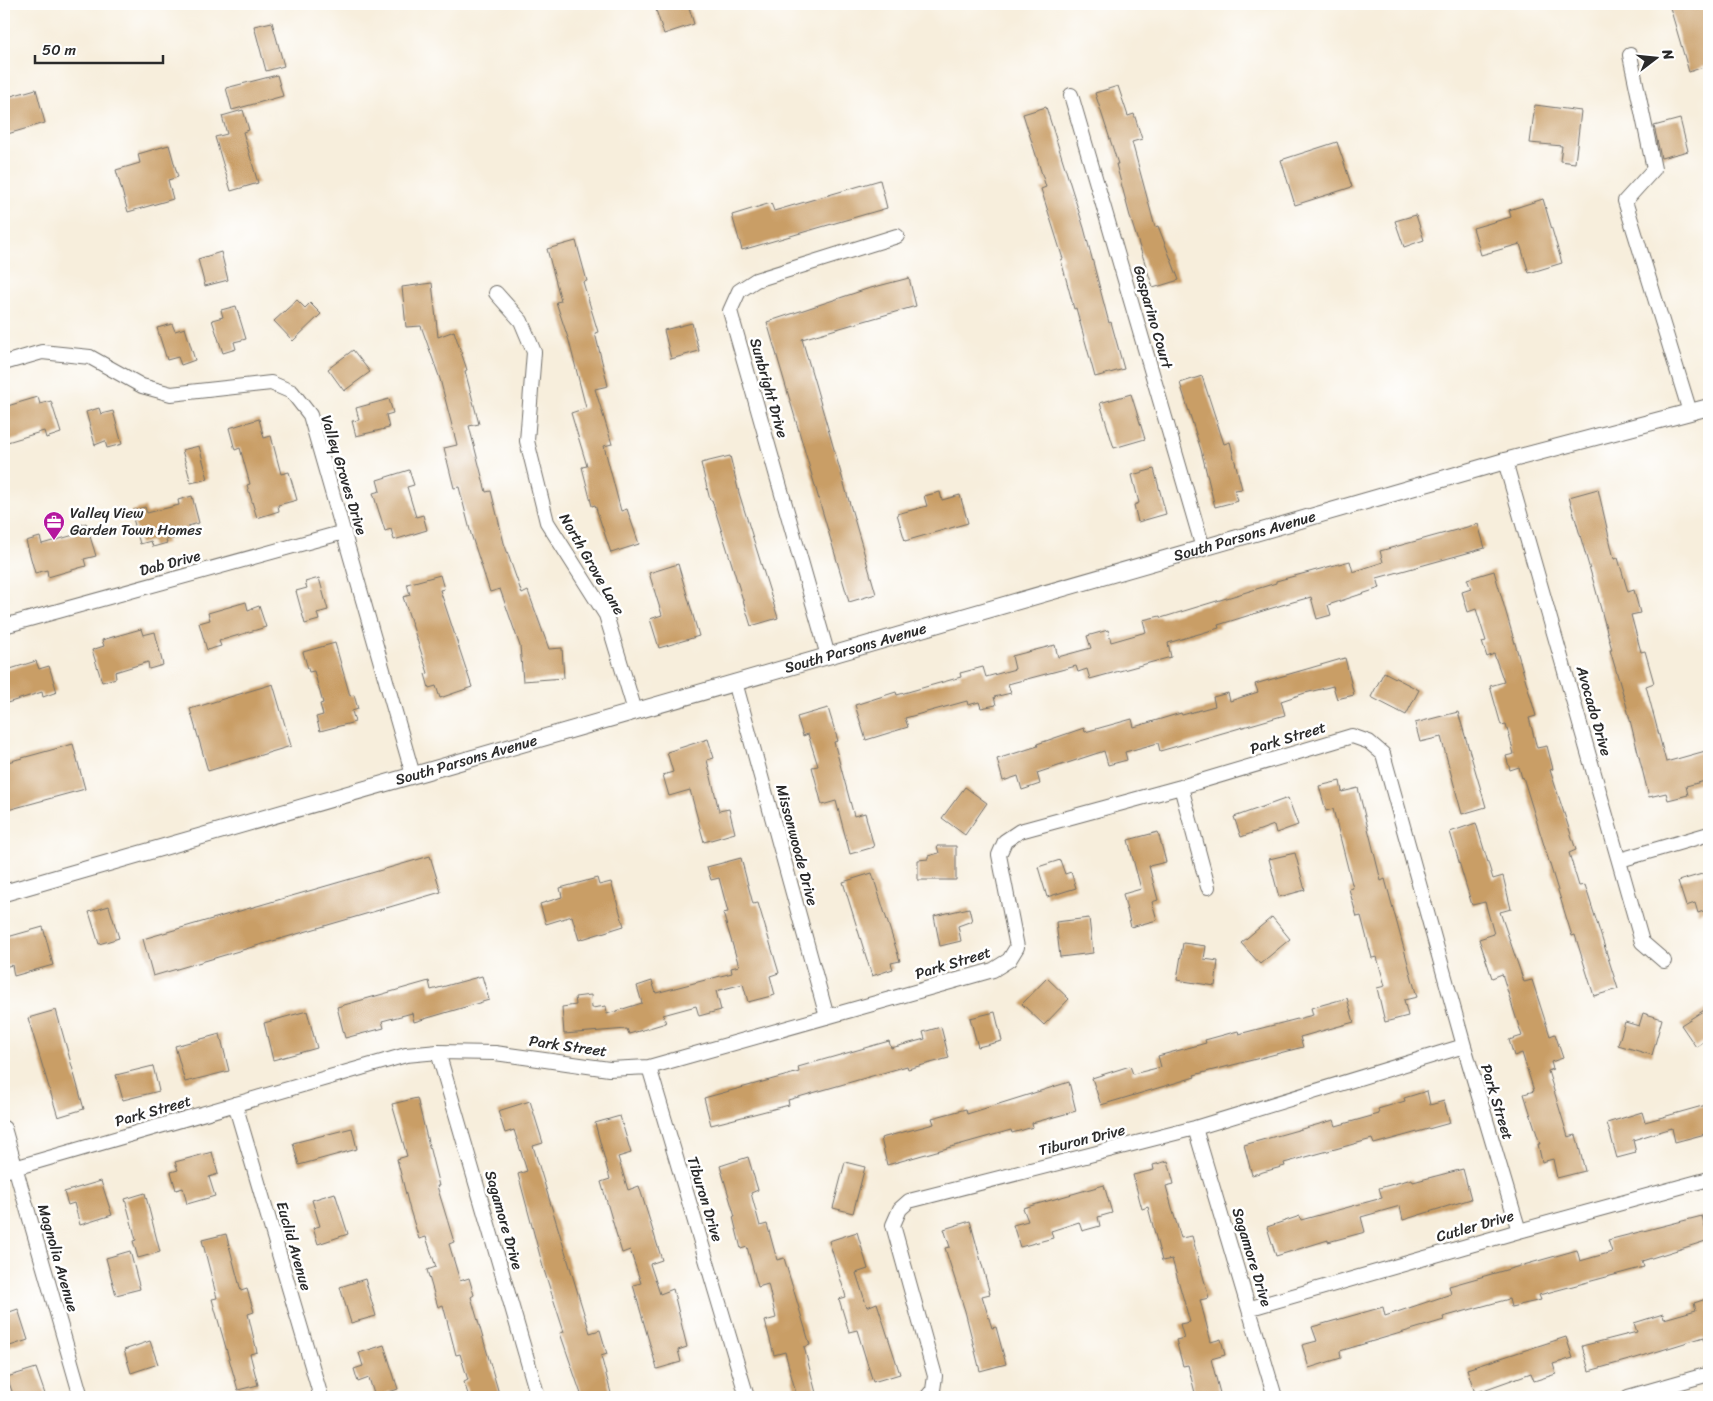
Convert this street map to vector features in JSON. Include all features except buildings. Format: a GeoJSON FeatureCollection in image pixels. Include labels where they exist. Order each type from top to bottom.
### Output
{"type":"FeatureCollection","features":[{"type":"Feature","properties":{"kind":"street"},"geometry":{"type":"LineString","coordinates":[[1630,55],[1654,169],[1625,201],[1690,412]]}},
{"type":"Feature","properties":{"kind":"street","name":"Gasparino Court"},"geometry":{"type":"LineString","coordinates":[[1071,95],[1203,548]]}},
{"type":"Feature","properties":{"kind":"street","name":"Sunbright Drive"},"geometry":{"type":"LineString","coordinates":[[828,656],[730,311],[739,292],[756,280],[897,236]]}},
{"type":"Feature","properties":{"kind":"street","name":"North Grove Lane"},"geometry":{"type":"LineString","coordinates":[[496,293],[521,321],[534,352],[527,441],[547,522],[606,615],[635,711]]}},
{"type":"Feature","properties":{"kind":"street","name":"Valley Groves Drive"},"geometry":{"type":"LineString","coordinates":[[4,363],[42,352],[90,357],[142,386],[171,394],[271,383],[292,392],[310,415],[413,775]]}},
{"type":"Feature","properties":{"kind":"street","name":"South Parsons Avenue"},"geometry":{"type":"LineString","coordinates":[[4,893],[1504,461],[1709,407]]}},
{"type":"Feature","properties":{"kind":"street","name":"Avocado Drive"},"geometry":{"type":"LineString","coordinates":[[1504,461],[1642,942],[1664,961]]}},
{"type":"Feature","properties":{"kind":"street","name":"Dab Drive"},"geometry":{"type":"LineString","coordinates":[[4,626],[344,532]]}},
{"type":"Feature","properties":{"kind":"street","name":"Missonwoode Drive"},"geometry":{"type":"LineString","coordinates":[[734,682],[827,1017]]}},
{"type":"Feature","properties":{"kind":"street","name":"Park Street"},"geometry":{"type":"LineString","coordinates":[[9,1169],[406,1055],[438,1052],[495,1053],[609,1069],[648,1067],[994,970],[1009,960],[1017,947],[999,855],[1006,841],[1020,831],[1181,787],[1352,736],[1369,742],[1383,754],[1464,1046],[1519,1230]]}},
{"type":"Feature","properties":{"kind":"street"},"geometry":{"type":"LineString","coordinates":[[1181,787],[1208,886]]}},
{"type":"Feature","properties":{"kind":"street"},"geometry":{"type":"LineString","coordinates":[[1620,860],[1709,834]]}},
{"type":"Feature","properties":{"kind":"street","name":"Tiburon Drive"},"geometry":{"type":"LineString","coordinates":[[927,1397],[933,1390],[935,1376],[893,1225],[900,1210],[910,1201],[1195,1128],[1464,1046]]}},
{"type":"Feature","properties":{"kind":"street","name":"Sagamore Drive"},"geometry":{"type":"LineString","coordinates":[[438,1052],[538,1397]]}},
{"type":"Feature","properties":{"kind":"street","name":"Tiburon Drive"},"geometry":{"type":"LineString","coordinates":[[648,1067],[746,1397]]}},
{"type":"Feature","properties":{"kind":"street","name":"Euclid Avenue"},"geometry":{"type":"LineString","coordinates":[[235,1104],[321,1397]]}},
{"type":"Feature","properties":{"kind":"street","name":"Magnolia Avenue"},"geometry":{"type":"LineString","coordinates":[[4,1128],[9,1169],[82,1397]]}},
{"type":"Feature","properties":{"kind":"street","name":"Sagamore Drive"},"geometry":{"type":"LineString","coordinates":[[1195,1128],[1251,1308],[1275,1397]]}},
{"type":"Feature","properties":{"kind":"street","name":"Cutler Drive"},"geometry":{"type":"LineString","coordinates":[[1251,1308],[1519,1230],[1709,1179]]}},
{"type":"Feature","properties":{"kind":"street"},"geometry":{"type":"LineString","coordinates":[[1628,1397],[1709,1374]]}},
{"type":"Feature","properties":{"kind":"place","name":"Valley View Garden Town Homes"},"geometry":{"type":"Point","coordinates":[54,541]}}]}
